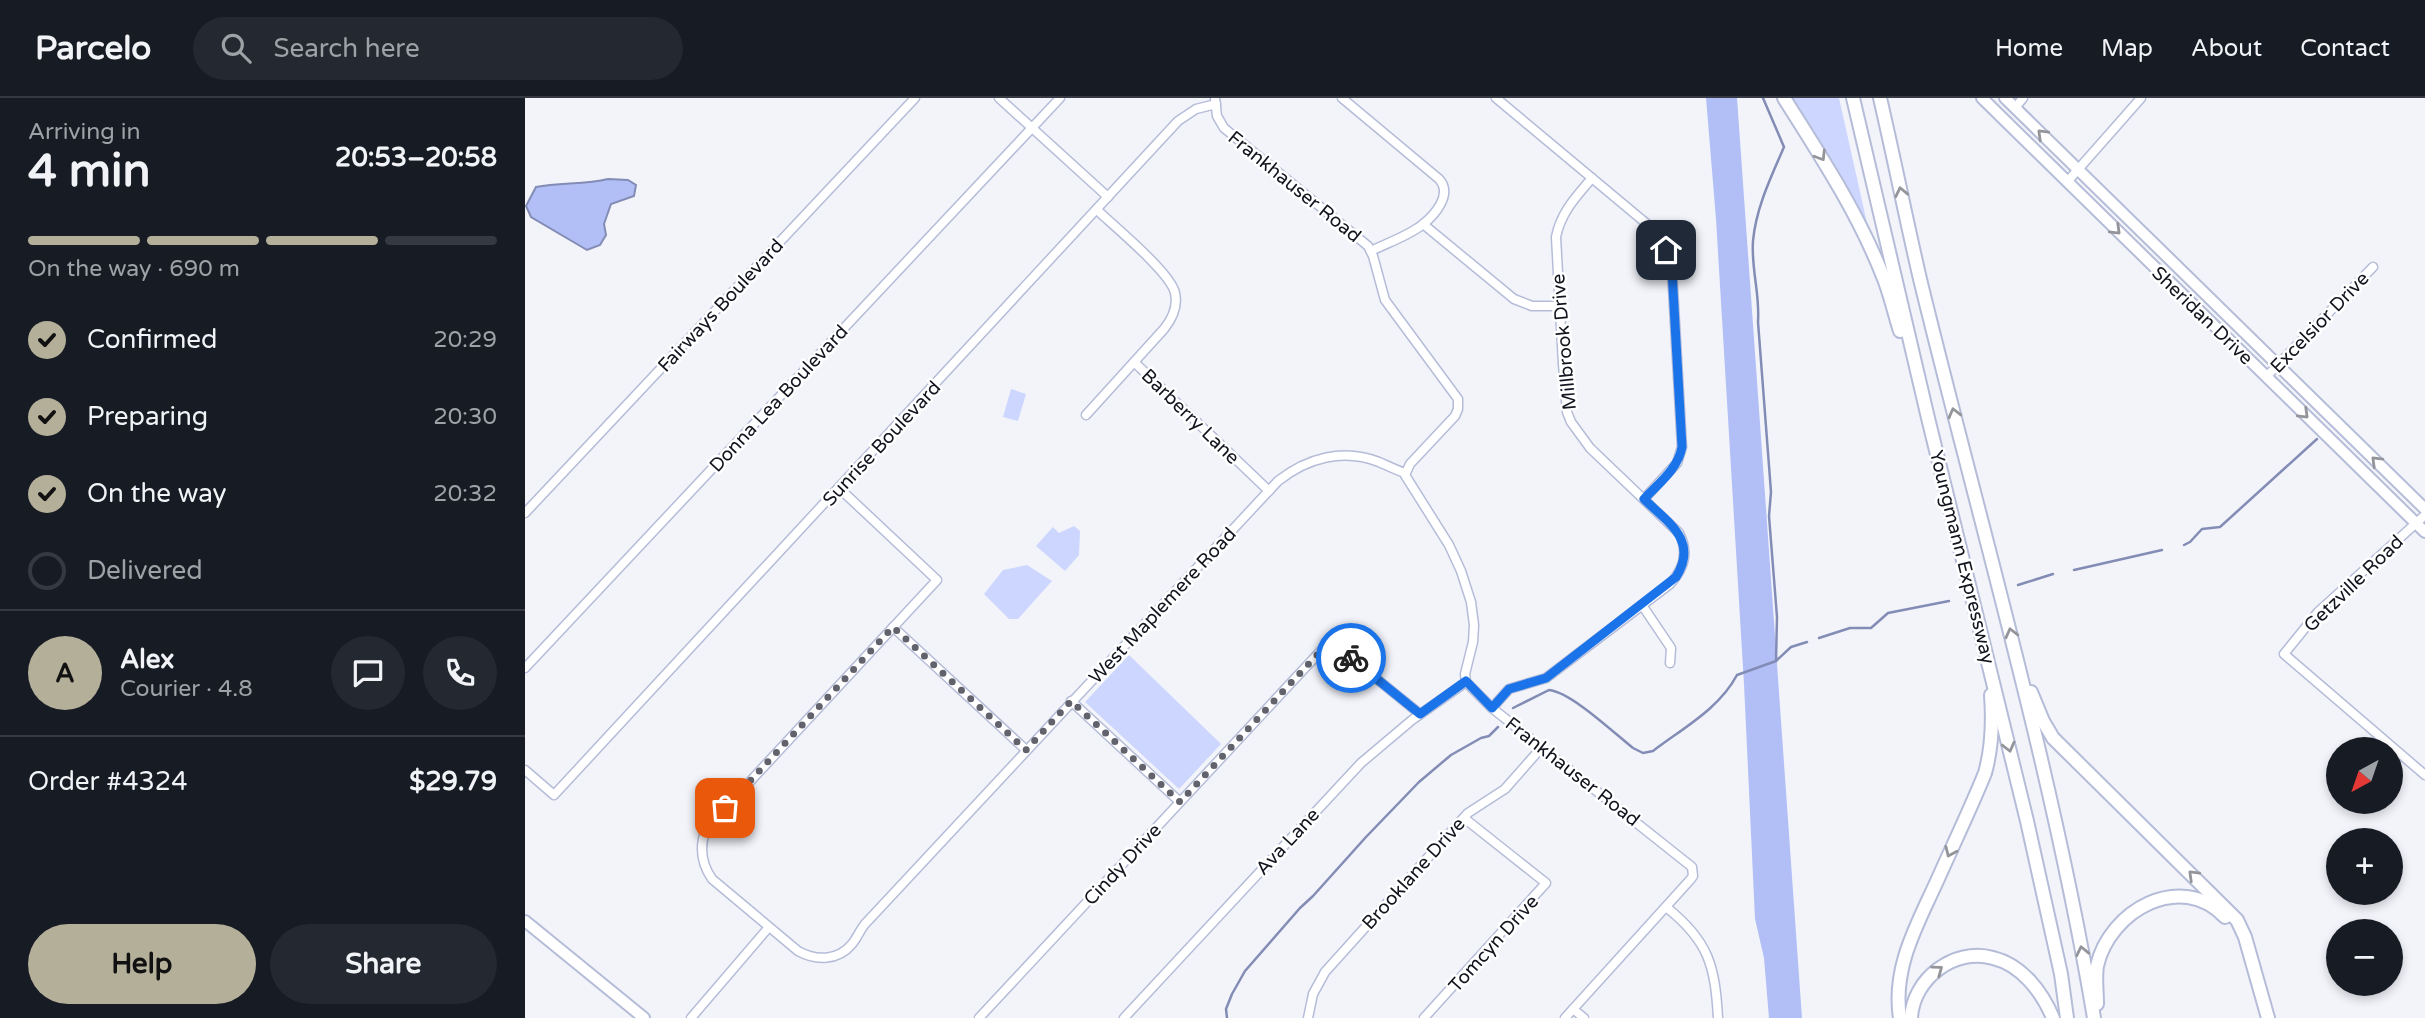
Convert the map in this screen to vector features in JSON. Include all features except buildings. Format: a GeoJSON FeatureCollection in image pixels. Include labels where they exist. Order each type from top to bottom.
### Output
{"type":"FeatureCollection","features":[{"type":"Feature","properties":{"kind":"highway"},"geometry":{"type":"LineString","coordinates":[[1784,98],[1831,172],[1866,237],[1884,277],[1928,418]]}},
{"type":"Feature","properties":{"kind":"highway","name":"Youngmann Expressway"},"geometry":{"type":"LineString","coordinates":[[1853,98],[2058,962],[2067,1018]]}},
{"type":"Feature","properties":{"kind":"highway","name":"Youngmann Expressway"},"geometry":{"type":"LineString","coordinates":[[1880,98],[1920,278],[2020,669],[2095,1018]]}},
{"type":"Feature","properties":{"kind":"highway"},"geometry":{"type":"LineString","coordinates":[[1900,1018],[1899,981],[1906,948],[1987,765],[1992,714],[1987,657]]}},
{"type":"Feature","properties":{"kind":"highway"},"geometry":{"type":"LineString","coordinates":[[2020,669],[2053,738],[2237,920],[2245,937],[2268,1018]]}},
{"type":"Feature","properties":{"kind":"highway"},"geometry":{"type":"LineString","coordinates":[[2095,1018],[2097,966],[2107,943],[2125,917],[2148,901],[2173,895],[2196,899],[2224,916],[2237,939],[2260,1018]]}},
{"type":"Feature","properties":{"kind":"highway"},"geometry":{"type":"LineString","coordinates":[[1911,1018],[1923,982],[1950,962],[1969,957],[1992,957],[2015,968],[2040,992],[2053,1018]]}},
{"type":"Feature","properties":{"kind":"main road","name":"Sheridan Drive"},"geometry":{"type":"LineString","coordinates":[[1982,98],[2425,532]]}},
{"type":"Feature","properties":{"kind":"main road","name":"Sheridan Drive"},"geometry":{"type":"LineString","coordinates":[[2005,98],[2425,509]]}},
{"type":"Feature","properties":{"kind":"main road"},"geometry":{"type":"LineString","coordinates":[[525,921],[644,1018]]}},
{"type":"Feature","properties":{"kind":"street","name":"Fairways Boulevard"},"geometry":{"type":"LineString","coordinates":[[525,513],[915,98]]}},
{"type":"Feature","properties":{"kind":"street"},"geometry":{"type":"LineString","coordinates":[[999,98],[1108,197]]}},
{"type":"Feature","properties":{"kind":"street","name":"Donna Lea Boulevard"},"geometry":{"type":"LineString","coordinates":[[525,668],[1060,98]]}},
{"type":"Feature","properties":{"kind":"street"},"geometry":{"type":"LineString","coordinates":[[1342,98],[1443,183],[1444,199],[1423,224],[1371,251]]}},
{"type":"Feature","properties":{"kind":"street"},"geometry":{"type":"LineString","coordinates":[[1496,98],[1653,229],[1666,250],[1672,271],[1682,447],[1677,463],[1644,499]]}},
{"type":"Feature","properties":{"kind":"street"},"geometry":{"type":"LineString","coordinates":[[2015,108],[2023,98]]}},
{"type":"Feature","properties":{"kind":"street"},"geometry":{"type":"LineString","coordinates":[[2067,182],[2141,98]]}},
{"type":"Feature","properties":{"kind":"street","name":"Sunrise Boulevard"},"geometry":{"type":"LineString","coordinates":[[525,770],[554,794],[1178,121],[1215,101]]}},
{"type":"Feature","properties":{"kind":"street","name":"Frankhauser Road"},"geometry":{"type":"LineString","coordinates":[[1215,101],[1219,120],[1224,128],[1371,251],[1385,300],[1455,393],[1458,402],[1457,414],[1410,464],[1405,473]]}},
{"type":"Feature","properties":{"kind":"street","name":"Millbrook Drive"},"geometry":{"type":"LineString","coordinates":[[1492,708],[1509,689],[1546,678],[1642,605],[1676,577],[1685,556],[1679,533],[1582,440],[1567,412],[1555,246],[1558,226],[1567,207],[1592,178]]}},
{"type":"Feature","properties":{"kind":"street","name":"Barberry Lane"},"geometry":{"type":"LineString","coordinates":[[1097,210],[1171,281],[1175,293],[1174,310],[1167,325],[1134,362],[1269,491]]}},
{"type":"Feature","properties":{"kind":"street"},"geometry":{"type":"LineString","coordinates":[[1423,224],[1514,299],[1532,306],[1559,306]]}},
{"type":"Feature","properties":{"kind":"street","name":"Excelsior Drive"},"geometry":{"type":"LineString","coordinates":[[2266,377],[2373,267]]}},
{"type":"Feature","properties":{"kind":"street"},"geometry":{"type":"LineString","coordinates":[[1086,415],[1134,362]]}},
{"type":"Feature","properties":{"kind":"street","name":"West Maplemere Road"},"geometry":{"type":"LineString","coordinates":[[839,488],[937,580],[706,829],[702,855],[712,879],[769,928],[806,955],[830,957],[846,949],[865,924],[1278,481],[1301,466],[1327,457],[1365,458],[1405,473]]}},
{"type":"Feature","properties":{"kind":"street"},"geometry":{"type":"LineString","coordinates":[[1405,473],[1449,545],[1467,586],[1474,631],[1466,681]]}},
{"type":"Feature","properties":{"kind":"street","name":"Getzville Road"},"geometry":{"type":"LineString","coordinates":[[2425,515],[2318,612],[2284,654],[2425,775]]}},
{"type":"Feature","properties":{"kind":"street"},"geometry":{"type":"LineString","coordinates":[[1642,605],[1671,648],[1670,663]]}},
{"type":"Feature","properties":{"kind":"street"},"geometry":{"type":"LineString","coordinates":[[893,627],[1026,750]]}},
{"type":"Feature","properties":{"kind":"street","name":"Cindy Drive"},"geometry":{"type":"LineString","coordinates":[[979,1018],[1330,641],[1420,714]]}},
{"type":"Feature","properties":{"kind":"street","name":"Frankhauser Road"},"geometry":{"type":"LineString","coordinates":[[1466,681],[1492,708],[1690,864],[1693,871],[1692,878],[1565,1018]]}},
{"type":"Feature","properties":{"kind":"street","name":"Ava Lane"},"geometry":{"type":"LineString","coordinates":[[1124,1018],[1336,788],[1377,748],[1466,681]]}},
{"type":"Feature","properties":{"kind":"street"},"geometry":{"type":"LineString","coordinates":[[1071,701],[1180,802]]}},
{"type":"Feature","properties":{"kind":"street","name":"Brooklane Drive"},"geometry":{"type":"LineString","coordinates":[[1308,1018],[1313,994],[1325,972],[1464,818],[1505,789],[1542,747]]}},
{"type":"Feature","properties":{"kind":"street","name":"Tomcyn Drive"},"geometry":{"type":"LineString","coordinates":[[1424,1018],[1546,883],[1464,818]]}},
{"type":"Feature","properties":{"kind":"street"},"geometry":{"type":"LineString","coordinates":[[1666,907],[1689,928],[1705,952],[1716,980],[1718,1018]]}},
{"type":"Feature","properties":{"kind":"street"},"geometry":{"type":"LineString","coordinates":[[691,1018],[769,928]]}},
{"type":"Feature","properties":{"kind":"street"},"geometry":{"type":"LineString","coordinates":[[1573,1009],[1584,1018]]}},
{"type":"Feature","properties":{"kind":"shaded area"},"geometry":{"type":"Polygon","coordinates":[[[1706,98],[1737,98],[1802,1018],[1769,1018],[1764,958],[1755,919],[1744,684],[1716,219],[1706,98]]]}},
{"type":"Feature","properties":{"kind":"shaded area"},"geometry":{"type":"Polygon","coordinates":[[[1789,98],[1839,98],[1869,232],[1789,98]]]}},
{"type":"Feature","properties":{"kind":"shaded area"},"geometry":{"type":"Polygon","coordinates":[[[608,179],[628,180],[636,185],[634,196],[611,204],[604,224],[606,235],[600,245],[587,250],[531,217],[526,206],[536,187],[608,179]]]}},
{"type":"Feature","properties":{"kind":"shaded area"},"geometry":{"type":"Polygon","coordinates":[[[1011,389],[1026,394],[1018,421],[1003,417],[1011,389]]]}},
{"type":"Feature","properties":{"kind":"shaded area"},"geometry":{"type":"Polygon","coordinates":[[[1074,526],[1080,531],[1079,555],[1065,571],[1036,546],[1053,527],[1059,533],[1074,526]]]}},
{"type":"Feature","properties":{"kind":"shaded area"},"geometry":{"type":"Polygon","coordinates":[[[1027,565],[1052,581],[1018,619],[1009,619],[984,594],[1003,570],[1027,565]]]}},
{"type":"Feature","properties":{"kind":"shaded area"},"geometry":{"type":"Polygon","coordinates":[[[1129,655],[1221,744],[1179,789],[1085,702],[1129,655]]]}},
{"type":"Feature","properties":{"kind":"waterway"},"geometry":{"type":"LineString","coordinates":[[1763,98],[1784,147],[1761,205],[1753,241],[1771,492],[1769,516],[1777,617],[1776,661]]}},
{"type":"Feature","properties":{"kind":"waterway"},"geometry":{"type":"LineString","coordinates":[[2184,545],[2202,529],[2220,527],[2317,439]]}},
{"type":"Feature","properties":{"kind":"waterway"},"geometry":{"type":"LineString","coordinates":[[2074,570],[2162,550]]}},
{"type":"Feature","properties":{"kind":"waterway"},"geometry":{"type":"LineString","coordinates":[[2018,585],[2053,574]]}},
{"type":"Feature","properties":{"kind":"waterway"},"geometry":{"type":"LineString","coordinates":[[1819,638],[1850,628],[1871,628],[1888,613],[1949,601]]}},
{"type":"Feature","properties":{"kind":"waterway"},"geometry":{"type":"LineString","coordinates":[[1513,708],[1549,690],[1558,692],[1580,705],[1633,748],[1643,753],[1653,751],[1710,708],[1721,698],[1737,675],[1776,661],[1791,647],[1807,642]]}},
{"type":"Feature","properties":{"kind":"waterway"},"geometry":{"type":"LineString","coordinates":[[1227,1018],[1226,1009],[1245,971],[1366,837],[1419,782],[1451,755],[1489,736],[1498,727]]}},
{"type":"Feature","properties":{"kind":"way so far"},"geometry":{"type":"LineString","coordinates":[[725,808],[893,627],[1026,750],[1071,701],[1180,802],[1330,641],[1351,658]]}},
{"type":"Feature","properties":{"kind":"route"},"geometry":{"type":"LineString","coordinates":[[1351,658],[1420,714],[1466,681],[1492,708],[1509,689],[1546,678],[1676,577],[1685,556],[1682,539],[1671,524],[1644,499],[1677,463],[1682,447],[1672,271],[1666,250]]}}]}
